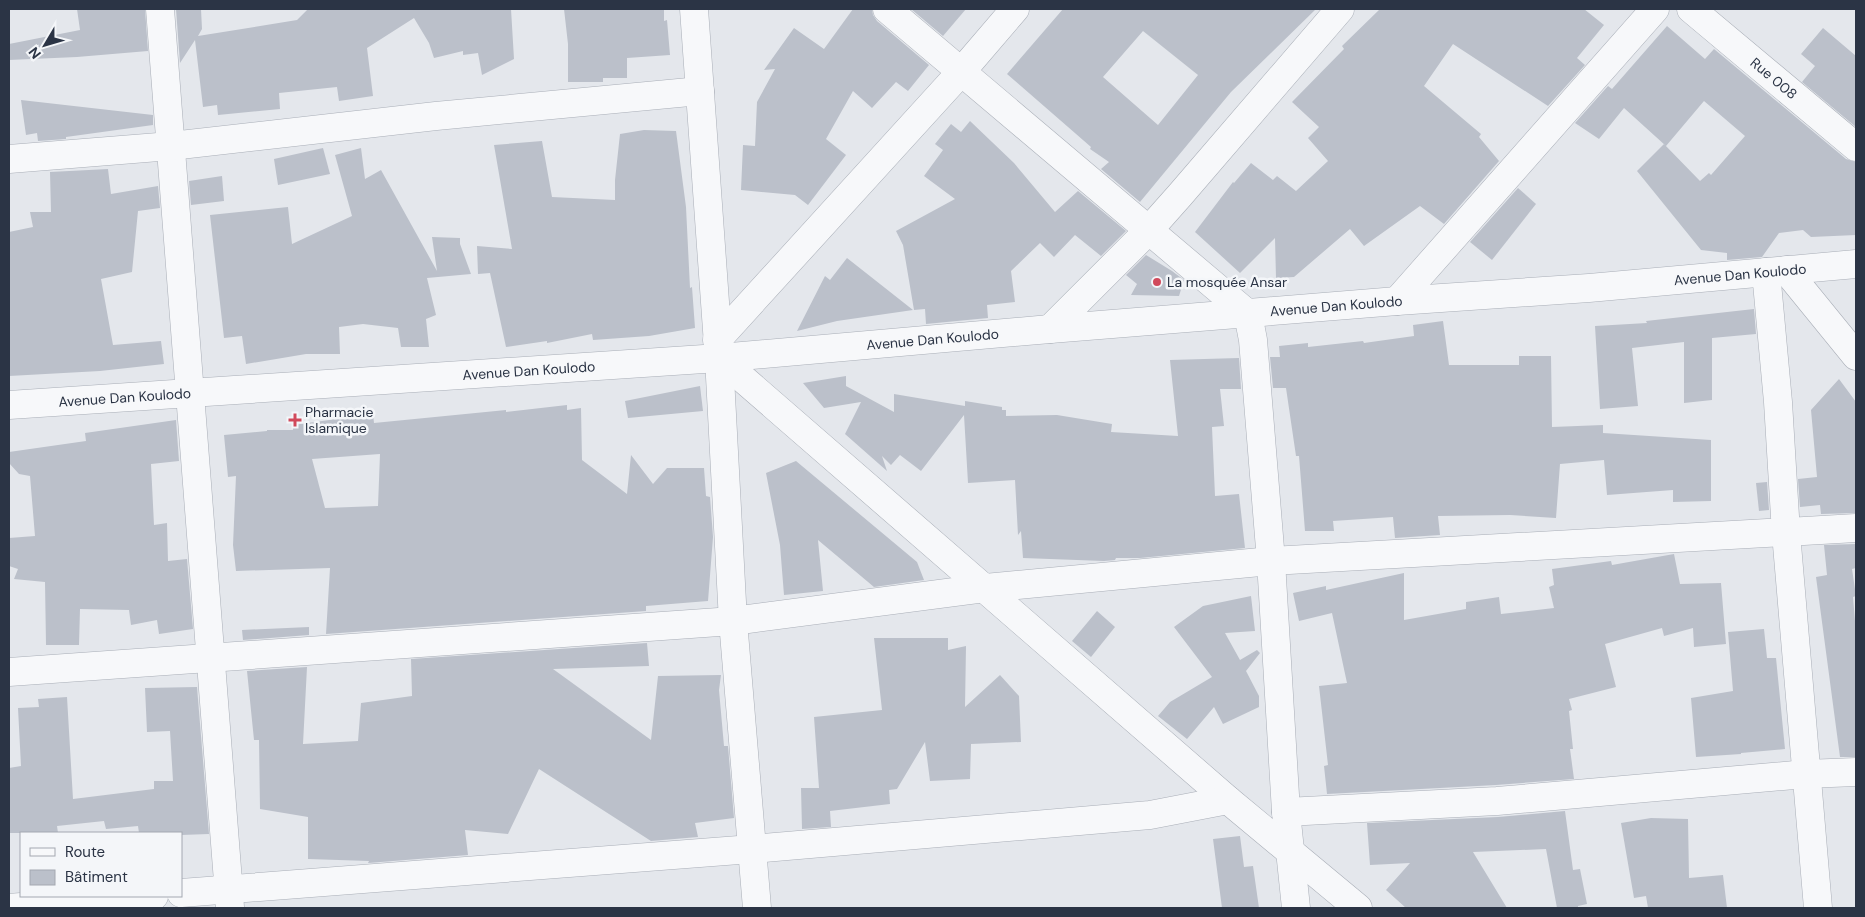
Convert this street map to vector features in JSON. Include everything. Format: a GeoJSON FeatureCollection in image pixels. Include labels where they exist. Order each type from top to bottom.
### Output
{"type":"FeatureCollection","features":[{"type":"Feature","properties":{"kind":"street"},"geometry":{"type":"LineString","coordinates":[[160,9],[229,899]]}},
{"type":"Feature","properties":{"kind":"street"},"geometry":{"type":"LineString","coordinates":[[694,9],[718,349],[732,621],[757,908]]}},
{"type":"Feature","properties":{"kind":"street"},"geometry":{"type":"LineString","coordinates":[[887,9],[1248,314],[1253,340],[1271,561],[1286,812],[1296,908]]}},
{"type":"Feature","properties":{"kind":"street"},"geometry":{"type":"LineString","coordinates":[[718,349],[1015,9]]}},
{"type":"Feature","properties":{"kind":"street"},"geometry":{"type":"LineString","coordinates":[[1050,329],[1148,230],[1340,9]]}},
{"type":"Feature","properties":{"kind":"street"},"geometry":{"type":"LineString","coordinates":[[1397,301],[1655,9]]}},
{"type":"Feature","properties":{"kind":"street","name":"Rue 008"},"geometry":{"type":"LineString","coordinates":[[1691,9],[1856,147]]}},
{"type":"Feature","properties":{"kind":"street"},"geometry":{"type":"LineString","coordinates":[[9,159],[171,146],[436,116],[700,91]]}},
{"type":"Feature","properties":{"kind":"street","name":"Avenue Dan Koulodo"},"geometry":{"type":"LineString","coordinates":[[9,405],[190,393],[718,349],[1050,329],[1397,301],[1589,288],[1856,264]]}},
{"type":"Feature","properties":{"kind":"street"},"geometry":{"type":"LineString","coordinates":[[1776,271],[1856,356]]}},
{"type":"Feature","properties":{"kind":"street"},"geometry":{"type":"LineString","coordinates":[[1776,271],[1778,402],[1786,533],[1818,908]]}},
{"type":"Feature","properties":{"kind":"street"},"geometry":{"type":"LineString","coordinates":[[718,349],[986,588],[1228,800],[1358,908]]}},
{"type":"Feature","properties":{"kind":"street"},"geometry":{"type":"LineString","coordinates":[[9,672],[732,621],[986,588],[1271,561],[1856,528]]}},
{"type":"Feature","properties":{"kind":"street"},"geometry":{"type":"LineString","coordinates":[[1286,812],[1497,801],[1806,774],[1856,772]]}},
{"type":"Feature","properties":{"kind":"street"},"geometry":{"type":"LineString","coordinates":[[182,894],[229,899],[752,849],[1150,815],[1228,800]]}},
{"type":"Feature","properties":{"kind":"street"},"geometry":{"type":"LineString","coordinates":[[9,908],[142,897]]}},
{"type":"Feature","properties":{"kind":"building"},"geometry":{"type":"Polygon","coordinates":[[[77,9],[145,9],[148,51],[9,60],[9,44],[80,30],[77,9]]]}},
{"type":"Feature","properties":{"kind":"building"},"geometry":{"type":"Polygon","coordinates":[[[176,9],[201,9],[202,29],[198,36],[297,20],[308,9],[511,9],[514,59],[482,75],[478,53],[463,55],[463,51],[434,58],[429,43],[414,18],[367,48],[373,96],[339,101],[337,87],[279,93],[280,109],[218,115],[217,105],[203,107],[195,40],[180,63],[176,9]]]}},
{"type":"Feature","properties":{"kind":"building"},"geometry":{"type":"Polygon","coordinates":[[[564,9],[664,9],[664,21],[667,20],[670,55],[627,58],[627,78],[603,78],[603,82],[568,82],[568,44],[564,9]]]}},
{"type":"Feature","properties":{"kind":"building"},"geometry":{"type":"Polygon","coordinates":[[[853,9],[872,9],[877,21],[929,65],[908,91],[896,82],[872,108],[853,91],[826,139],[846,155],[808,205],[795,195],[741,190],[743,145],[755,146],[757,102],[775,69],[764,70],[794,28],[824,49],[853,9]]]}},
{"type":"Feature","properties":{"kind":"building"},"geometry":{"type":"Polygon","coordinates":[[[911,9],[966,9],[943,36],[911,9]]]}},
{"type":"Feature","properties":{"kind":"building"},"geometry":{"type":"Polygon","coordinates":[[[1063,9],[1316,9],[1231,92],[1140,202],[1101,169],[1109,162],[1090,149],[1091,147],[1007,74],[1063,9]],[[1143,31],[1103,77],[1158,125],[1198,75],[1143,31]]]}},
{"type":"Feature","properties":{"kind":"building"},"geometry":{"type":"Polygon","coordinates":[[[1380,9],[1584,9],[1604,25],[1577,58],[1585,65],[1548,106],[1453,44],[1424,86],[1481,134],[1479,137],[1499,161],[1444,224],[1420,206],[1364,246],[1350,229],[1294,277],[1276,278],[1275,238],[1240,273],[1195,232],[1233,182],[1251,163],[1273,180],[1277,176],[1296,191],[1328,161],[1308,138],[1319,127],[1292,102],[1344,49],[1342,46],[1380,9]]]}},
{"type":"Feature","properties":{"kind":"building"},"geometry":{"type":"Polygon","coordinates":[[[1667,26],[1705,59],[1714,49],[1846,159],[1856,162],[1856,235],[1811,237],[1803,230],[1779,233],[1762,257],[1727,260],[1727,253],[1701,250],[1637,171],[1664,144],[1624,108],[1599,139],[1575,123],[1608,86],[1612,89],[1667,26]],[[1704,101],[1666,146],[1700,181],[1709,173],[1711,175],[1745,136],[1704,101]]]}},
{"type":"Feature","properties":{"kind":"building"},"geometry":{"type":"Polygon","coordinates":[[[1823,28],[1856,56],[1856,127],[1802,82],[1815,66],[1801,54],[1823,28]]]}},
{"type":"Feature","properties":{"kind":"building"},"geometry":{"type":"Polygon","coordinates":[[[21,100],[153,115],[153,125],[66,137],[66,139],[38,141],[37,133],[26,135],[21,100]]]}},
{"type":"Feature","properties":{"kind":"building"},"geometry":{"type":"Polygon","coordinates":[[[970,121],[1014,163],[1055,212],[1078,191],[1126,231],[1101,256],[1075,235],[1054,257],[1040,243],[1011,271],[1015,302],[987,305],[988,318],[926,324],[925,309],[914,310],[903,245],[896,231],[955,199],[924,176],[943,150],[935,144],[951,124],[961,132],[970,121]]]}},
{"type":"Feature","properties":{"kind":"building"},"geometry":{"type":"Polygon","coordinates":[[[644,130],[676,131],[686,207],[690,288],[692,287],[695,328],[649,336],[593,340],[592,334],[547,343],[547,341],[506,347],[490,273],[478,274],[477,246],[512,249],[494,145],[542,141],[552,197],[615,200],[615,180],[620,134],[644,130]]]}},
{"type":"Feature","properties":{"kind":"building"},"geometry":{"type":"Polygon","coordinates":[[[323,148],[330,174],[278,185],[274,159],[323,148]]]}},
{"type":"Feature","properties":{"kind":"building"},"geometry":{"type":"Polygon","coordinates":[[[361,148],[365,179],[381,170],[437,271],[432,237],[460,238],[460,244],[471,274],[427,278],[436,315],[426,319],[429,347],[401,347],[398,328],[363,324],[339,327],[340,354],[306,354],[246,364],[242,336],[224,338],[210,215],[288,207],[292,244],[352,216],[335,155],[361,148]]]}},
{"type":"Feature","properties":{"kind":"building"},"geometry":{"type":"Polygon","coordinates":[[[108,169],[111,194],[158,186],[160,208],[138,211],[132,272],[101,279],[113,345],[161,341],[164,364],[100,371],[9,376],[9,232],[33,227],[30,212],[51,212],[50,172],[108,169]]]}},
{"type":"Feature","properties":{"kind":"building"},"geometry":{"type":"Polygon","coordinates":[[[222,176],[224,201],[191,205],[189,181],[222,176]]]}},
{"type":"Feature","properties":{"kind":"building"},"geometry":{"type":"Polygon","coordinates":[[[1518,188],[1536,204],[1492,260],[1470,242],[1518,188]]]}},
{"type":"Feature","properties":{"kind":"building"},"geometry":{"type":"Polygon","coordinates":[[[1146,255],[1184,280],[1179,296],[1131,295],[1137,284],[1126,275],[1146,255]]]}},
{"type":"Feature","properties":{"kind":"building"},"geometry":{"type":"Polygon","coordinates":[[[847,258],[913,310],[837,321],[797,331],[825,276],[830,280],[847,258]]]}},
{"type":"Feature","properties":{"kind":"building"},"geometry":{"type":"Polygon","coordinates":[[[1754,309],[1756,334],[1712,338],[1712,400],[1684,403],[1684,342],[1632,348],[1638,406],[1600,409],[1595,326],[1647,323],[1646,321],[1754,309]]]}},
{"type":"Feature","properties":{"kind":"building"},"geometry":{"type":"Polygon","coordinates":[[[1443,321],[1449,365],[1519,365],[1519,356],[1551,356],[1552,427],[1603,425],[1603,433],[1711,440],[1711,501],[1673,502],[1673,490],[1607,495],[1604,460],[1560,464],[1556,518],[1510,515],[1438,516],[1440,535],[1395,538],[1393,517],[1333,521],[1334,531],[1305,531],[1299,456],[1296,456],[1286,388],[1273,388],[1270,357],[1280,357],[1279,346],[1308,343],[1308,347],[1363,341],[1364,343],[1414,336],[1413,325],[1443,321]]]}},
{"type":"Feature","properties":{"kind":"building"},"geometry":{"type":"Polygon","coordinates":[[[1239,358],[1241,389],[1220,389],[1224,426],[1212,427],[1215,496],[1239,494],[1245,548],[1140,558],[1116,558],[1115,560],[1104,561],[1023,558],[1021,531],[1018,535],[1015,480],[968,483],[964,415],[921,471],[900,455],[891,465],[882,456],[887,471],[845,434],[861,402],[824,408],[803,383],[846,376],[846,386],[894,412],[894,394],[965,406],[965,401],[1002,407],[1002,410],[1006,410],[1006,416],[1057,415],[1112,424],[1111,432],[1178,436],[1170,360],[1239,358]]]}},
{"type":"Feature","properties":{"kind":"building"},"geometry":{"type":"Polygon","coordinates":[[[1839,379],[1856,402],[1856,513],[1821,514],[1820,505],[1800,507],[1798,479],[1817,477],[1811,410],[1839,379]]]}},
{"type":"Feature","properties":{"kind":"building"},"geometry":{"type":"Polygon","coordinates":[[[700,386],[703,411],[628,418],[625,401],[700,386]]]}},
{"type":"Feature","properties":{"kind":"building"},"geometry":{"type":"Polygon","coordinates":[[[567,405],[567,410],[581,408],[582,460],[627,494],[631,455],[653,484],[667,468],[704,468],[706,496],[710,497],[713,537],[708,601],[646,606],[646,611],[326,634],[330,568],[236,571],[233,545],[236,476],[228,477],[224,435],[267,430],[293,430],[293,425],[373,414],[374,423],[506,410],[506,412],[567,405]],[[380,454],[312,459],[325,508],[378,506],[380,454]]]}},
{"type":"Feature","properties":{"kind":"building"},"geometry":{"type":"Polygon","coordinates":[[[176,420],[179,461],[151,464],[154,525],[167,523],[168,561],[187,559],[193,629],[159,634],[157,620],[131,625],[129,610],[80,609],[79,645],[46,645],[45,582],[14,579],[18,569],[9,566],[9,538],[35,536],[30,476],[19,474],[9,463],[9,452],[86,441],[85,433],[176,420]]]}},
{"type":"Feature","properties":{"kind":"building"},"geometry":{"type":"Polygon","coordinates":[[[796,461],[917,562],[924,580],[874,587],[818,540],[823,591],[784,595],[780,545],[766,473],[796,461]]]}},
{"type":"Feature","properties":{"kind":"building"},"geometry":{"type":"Polygon","coordinates":[[[1767,482],[1769,510],[1759,511],[1756,483],[1767,482]]]}},
{"type":"Feature","properties":{"kind":"building"},"geometry":{"type":"Polygon","coordinates":[[[1856,544],[1856,568],[1852,569],[1856,596],[1853,597],[1856,633],[1856,757],[1840,757],[1816,577],[1827,575],[1824,545],[1856,544]]]}},
{"type":"Feature","properties":{"kind":"building"},"geometry":{"type":"Polygon","coordinates":[[[1674,554],[1680,584],[1721,583],[1726,644],[1694,647],[1693,628],[1664,636],[1662,628],[1605,644],[1616,687],[1569,699],[1572,710],[1569,711],[1573,749],[1570,749],[1574,779],[1327,794],[1324,766],[1328,765],[1319,686],[1347,683],[1332,613],[1299,621],[1293,593],[1326,586],[1326,590],[1404,573],[1404,620],[1466,609],[1466,602],[1499,597],[1501,614],[1554,608],[1549,587],[1554,585],[1552,569],[1611,561],[1612,565],[1674,554]]]}},
{"type":"Feature","properties":{"kind":"building"},"geometry":{"type":"Polygon","coordinates":[[[1251,596],[1255,631],[1225,633],[1240,660],[1257,650],[1260,653],[1246,671],[1259,696],[1259,707],[1223,724],[1214,707],[1187,739],[1158,716],[1170,702],[1212,677],[1174,627],[1203,606],[1251,596]]]}},
{"type":"Feature","properties":{"kind":"building"},"geometry":{"type":"Polygon","coordinates":[[[1097,611],[1115,627],[1091,657],[1072,641],[1097,611]]]}},
{"type":"Feature","properties":{"kind":"building"},"geometry":{"type":"Polygon","coordinates":[[[309,627],[309,635],[243,640],[242,630],[309,627]]]}},
{"type":"Feature","properties":{"kind":"building"},"geometry":{"type":"Polygon","coordinates":[[[1764,629],[1767,658],[1776,658],[1785,749],[1696,757],[1691,698],[1733,691],[1728,632],[1764,629]]]}},
{"type":"Feature","properties":{"kind":"building"},"geometry":{"type":"Polygon","coordinates":[[[874,638],[948,638],[948,650],[966,646],[965,707],[1000,675],[1019,696],[1021,742],[971,744],[970,779],[930,781],[925,742],[897,789],[889,790],[890,804],[830,811],[831,827],[802,829],[801,788],[819,788],[814,717],[882,710],[874,638]]]}},
{"type":"Feature","properties":{"kind":"building"},"geometry":{"type":"Polygon","coordinates":[[[647,643],[649,666],[553,669],[651,740],[658,676],[721,675],[719,690],[724,746],[728,746],[734,818],[695,823],[698,837],[651,841],[539,769],[508,834],[465,830],[468,855],[368,863],[369,861],[308,859],[308,817],[260,809],[259,740],[254,740],[247,671],[307,667],[303,744],[358,741],[361,703],[412,696],[411,659],[647,643]]]}},
{"type":"Feature","properties":{"kind":"building"},"geometry":{"type":"Polygon","coordinates":[[[197,687],[209,834],[182,835],[182,832],[139,832],[138,826],[106,829],[104,821],[57,826],[58,832],[10,833],[9,768],[21,766],[18,708],[39,707],[38,699],[67,697],[73,799],[154,789],[154,781],[173,781],[170,731],[147,732],[145,688],[197,687]]]}},
{"type":"Feature","properties":{"kind":"building"},"geometry":{"type":"Polygon","coordinates":[[[1565,811],[1573,870],[1580,869],[1587,904],[1578,906],[1578,908],[1557,908],[1546,849],[1473,852],[1507,908],[1406,908],[1386,890],[1410,863],[1370,865],[1367,823],[1498,817],[1565,811]]]}},
{"type":"Feature","properties":{"kind":"building"},"geometry":{"type":"Polygon","coordinates":[[[1651,818],[1688,819],[1689,878],[1723,875],[1727,908],[1648,908],[1646,896],[1634,898],[1621,823],[1651,818]]]}},
{"type":"Feature","properties":{"kind":"building"},"geometry":{"type":"Polygon","coordinates":[[[1240,836],[1244,867],[1253,866],[1259,908],[1222,908],[1213,839],[1240,836]]]}},
{"type":"Feature","properties":{"kind":"place","name":"La mosquée Ansar"},"geometry":{"type":"Point","coordinates":[1157,282]}},
{"type":"Feature","properties":{"kind":"place","name":"Pharmacie Islamique"},"geometry":{"type":"Point","coordinates":[295,420]}}]}
